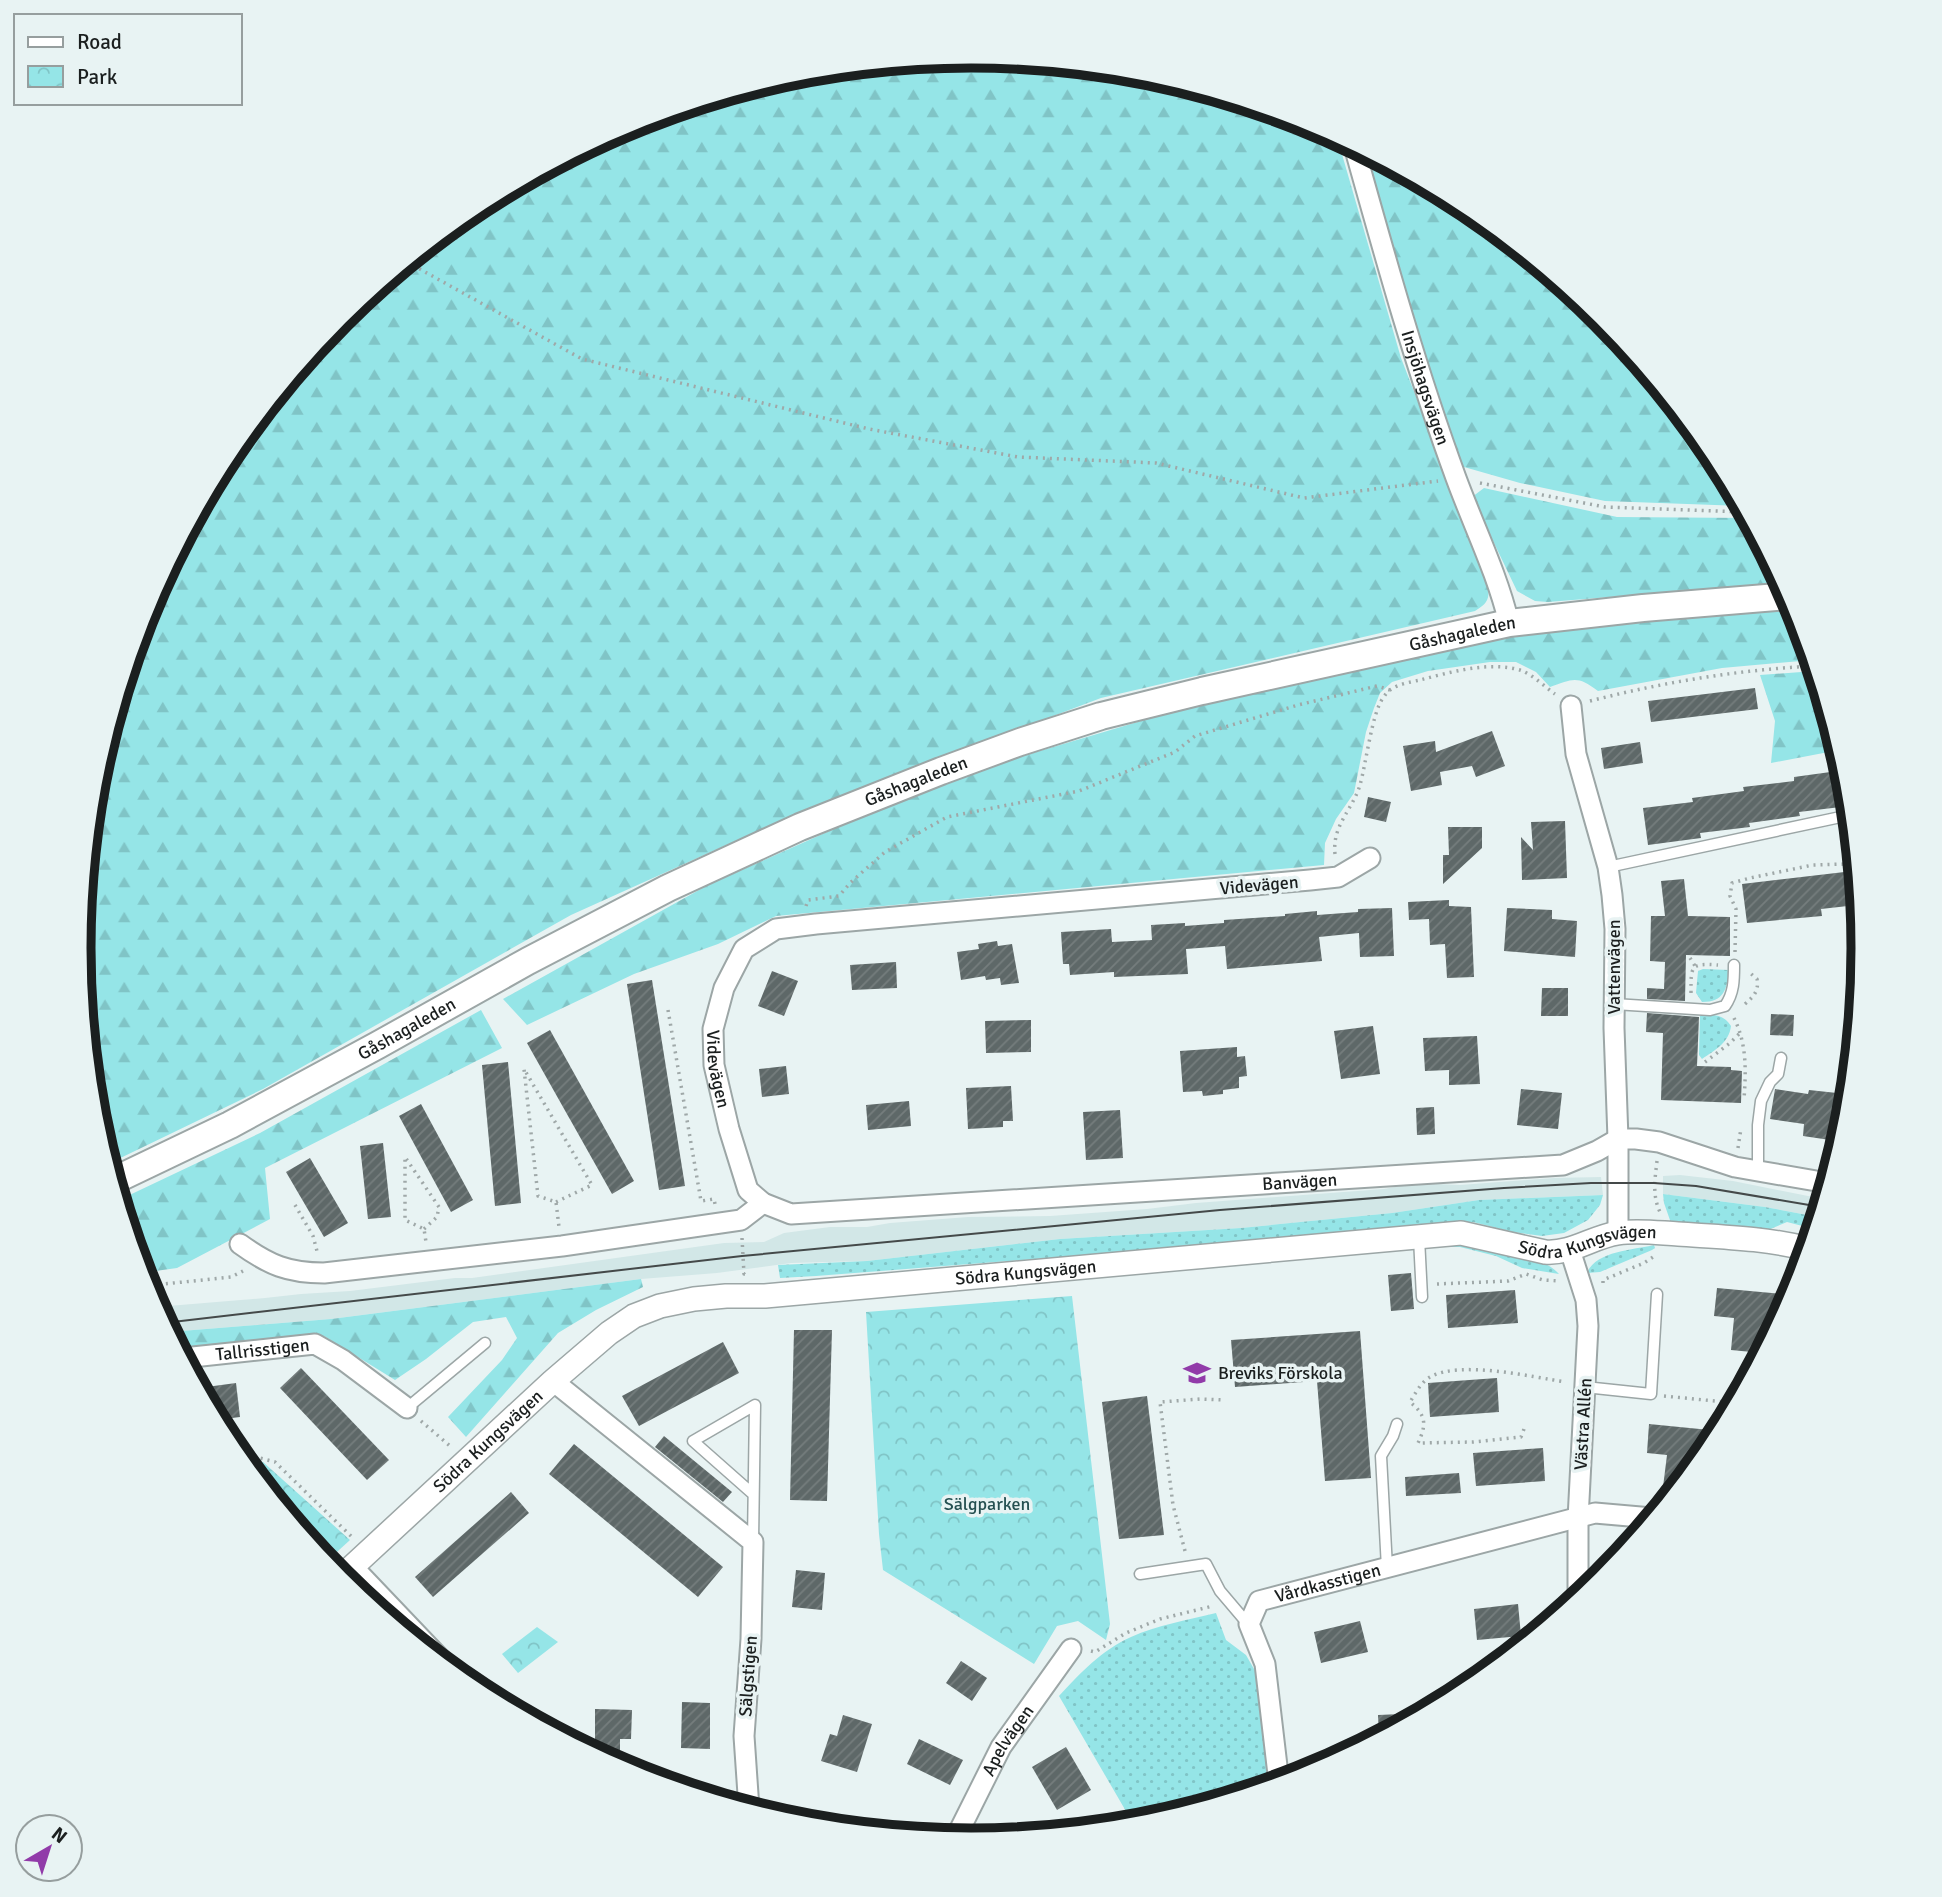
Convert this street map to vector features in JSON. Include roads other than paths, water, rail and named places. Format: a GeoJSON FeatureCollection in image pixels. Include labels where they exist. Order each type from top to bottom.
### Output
{"type":"FeatureCollection","features":[{"type":"Feature","properties":{"kind":"main road","name":"Gåshagaleden"},"geometry":{"type":"LineString","coordinates":[[121,1177],[230,1125],[528,961],[656,894],[800,827],[1020,742],[1101,716],[1509,623],[1777,597]]}},
{"type":"Feature","properties":{"kind":"street","name":"Insjöhagsvägen"},"geometry":{"type":"LineString","coordinates":[[1357,158],[1399,305],[1456,478],[1503,597],[1509,623]]}},
{"type":"Feature","properties":{"kind":"street","name":"Vattenvägen"},"geometry":{"type":"LineString","coordinates":[[1571,706],[1576,754],[1608,867],[1615,929],[1618,1233]]}},
{"type":"Feature","properties":{"kind":"street","name":"Videvägen"},"geometry":{"type":"LineString","coordinates":[[763,1203],[748,1190],[729,1129],[713,1065],[713,1029],[724,988],[744,949],[776,929],[1338,877],[1370,858]]}},
{"type":"Feature","properties":{"kind":"street","name":"Banvägen"},"geometry":{"type":"LineString","coordinates":[[763,1203],[791,1214],[1563,1165],[1618,1139]]}},
{"type":"Feature","properties":{"kind":"street"},"geometry":{"type":"LineString","coordinates":[[1618,1139],[1659,1142],[1735,1167],[1819,1182]]}},
{"type":"Feature","properties":{"kind":"street"},"geometry":{"type":"LineString","coordinates":[[240,1244],[265,1260],[300,1273],[324,1273],[562,1246],[717,1224],[741,1220],[763,1203]]}},
{"type":"Feature","properties":{"kind":"street","name":"Södra Kungsvägen"},"geometry":{"type":"LineString","coordinates":[[349,1571],[553,1381],[609,1333],[634,1316],[660,1306],[726,1296],[765,1296],[1461,1233],[1557,1253],[1618,1233],[1734,1237],[1799,1247]]}},
{"type":"Feature","properties":{"kind":"street","name":"Västra Allén"},"geometry":{"type":"LineString","coordinates":[[1570,1250],[1586,1300],[1588,1326],[1578,1519],[1578,1585]]}},
{"type":"Feature","properties":{"kind":"street","name":"Tallrisstigen"},"geometry":{"type":"LineString","coordinates":[[192,1357],[315,1344],[343,1360],[407,1408]]}},
{"type":"Feature","properties":{"kind":"street"},"geometry":{"type":"LineString","coordinates":[[553,1381],[753,1542]]}},
{"type":"Feature","properties":{"kind":"street","name":"Vårdkasstigen"},"geometry":{"type":"LineString","coordinates":[[1249,1624],[1259,1601],[1595,1513],[1642,1517]]}},
{"type":"Feature","properties":{"kind":"street","name":"Sälgstigen"},"geometry":{"type":"LineString","coordinates":[[748,1800],[744,1736],[751,1639],[753,1542]]}},
{"type":"Feature","properties":{"kind":"street"},"geometry":{"type":"LineString","coordinates":[[1249,1624],[1265,1664],[1278,1773]]}},
{"type":"Feature","properties":{"kind":"street","name":"Apelvägen"},"geometry":{"type":"LineString","coordinates":[[961,1829],[1001,1747],[1071,1649]]}},
{"type":"Feature","properties":{"kind":"lane"},"geometry":{"type":"LineString","coordinates":[[1608,867],[1841,817]]}},
{"type":"Feature","properties":{"kind":"lane"},"geometry":{"type":"LineString","coordinates":[[1614,1004],[1710,1010],[1725,1006],[1730,998],[1734,965]]}},
{"type":"Feature","properties":{"kind":"lane"},"geometry":{"type":"LineString","coordinates":[[1758,1172],[1761,1101],[1770,1082],[1778,1074],[1781,1058]]}},
{"type":"Feature","properties":{"kind":"lane"},"geometry":{"type":"LineString","coordinates":[[1419,1237],[1422,1297]]}},
{"type":"Feature","properties":{"kind":"lane"},"geometry":{"type":"LineString","coordinates":[[1585,1386],[1651,1394],[1657,1294]]}},
{"type":"Feature","properties":{"kind":"lane"},"geometry":{"type":"LineString","coordinates":[[407,1408],[485,1343]]}},
{"type":"Feature","properties":{"kind":"lane","name":"Sälgstigen"},"geometry":{"type":"LineString","coordinates":[[753,1494],[693,1441],[755,1405],[753,1542]]}},
{"type":"Feature","properties":{"kind":"lane"},"geometry":{"type":"LineString","coordinates":[[1387,1568],[1381,1456],[1393,1437],[1397,1424]]}},
{"type":"Feature","properties":{"kind":"lane"},"geometry":{"type":"LineString","coordinates":[[1140,1574],[1206,1564],[1220,1591],[1249,1624]]}},
{"type":"Feature","properties":{"kind":"tram line"},"geometry":{"type":"LineString","coordinates":[[175,1322],[742,1256],[1220,1210],[1504,1188],[1654,1183],[1696,1186],[1812,1206]]}},
{"type":"Feature","properties":{"kind":"place","name":"Breviks Förskola"},"geometry":{"type":"Point","coordinates":[1197,1373]}},
{"type":"Feature","properties":{"kind":"park label","name":"Sälgparken"},"geometry":{"type":"Point","coordinates":[987,1504]}}]}
